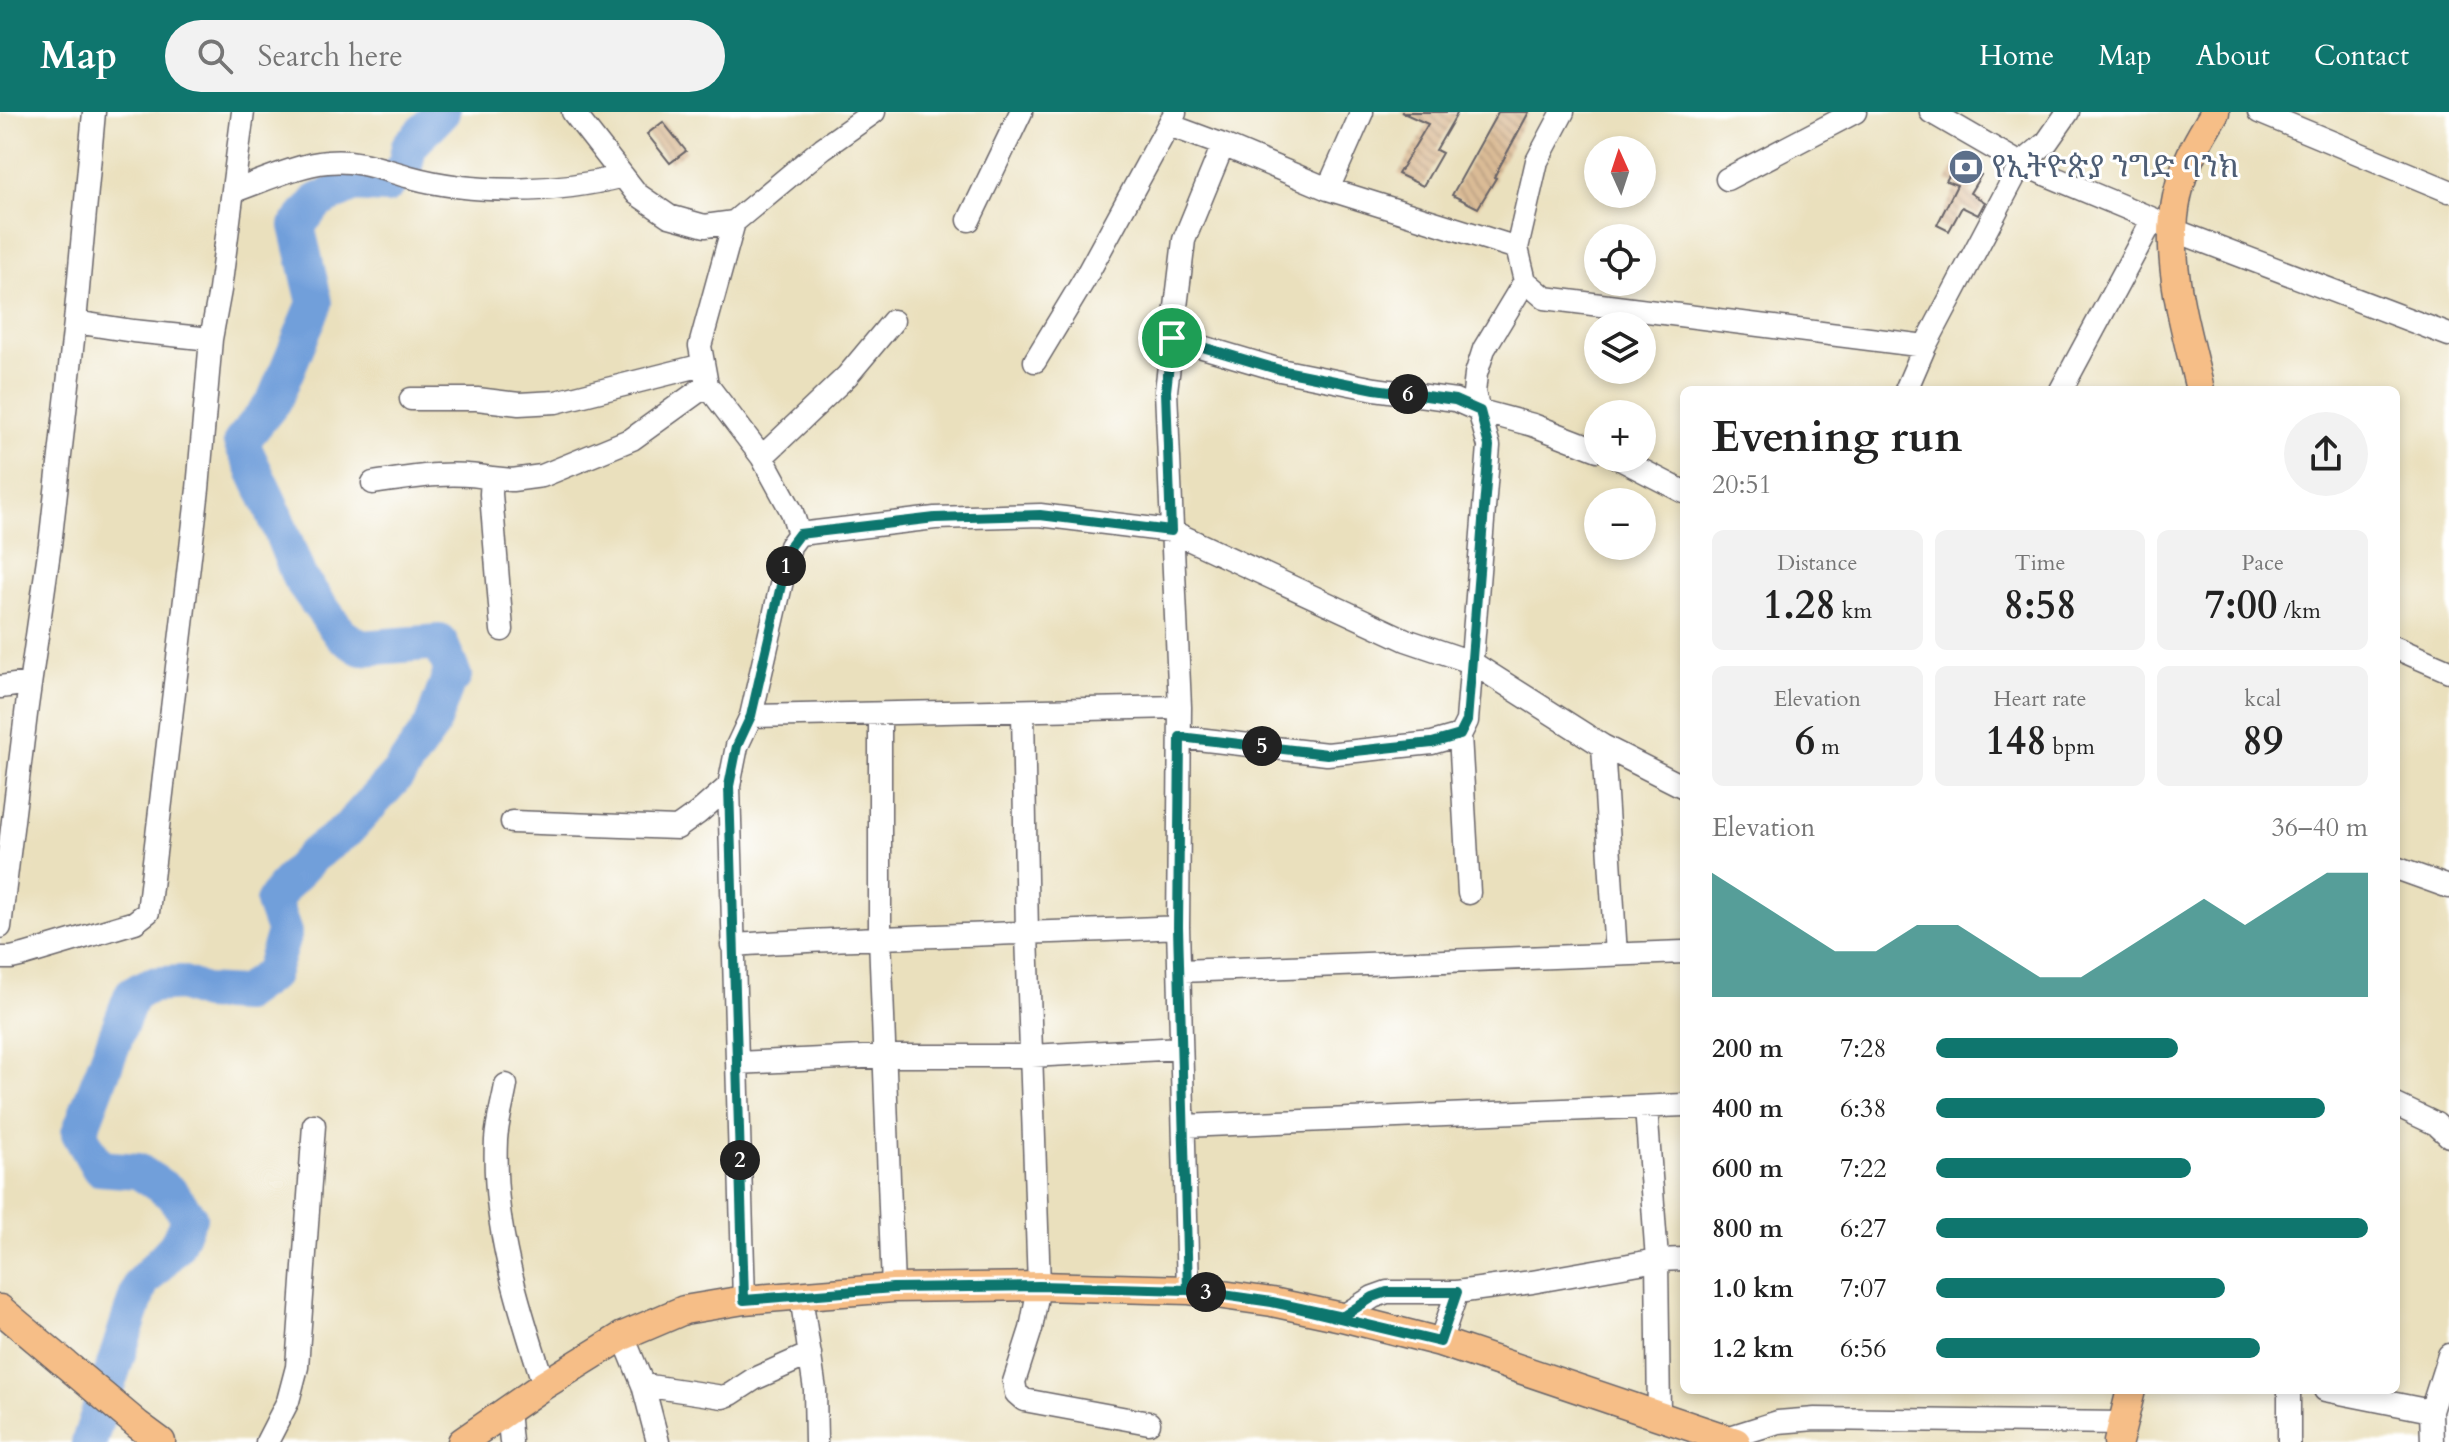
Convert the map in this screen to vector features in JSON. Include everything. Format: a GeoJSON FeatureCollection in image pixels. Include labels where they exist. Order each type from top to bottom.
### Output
{"type":"FeatureCollection","features":[{"type":"Feature","properties":{"kind":"main road"},"geometry":{"type":"LineString","coordinates":[[2199,386],[2162,224],[2177,197],[2190,156],[2215,112]]}},
{"type":"Feature","properties":{"kind":"main road"},"geometry":{"type":"LineString","coordinates":[[462,1442],[544,1385],[623,1336],[684,1310],[744,1300],[893,1288],[1039,1286],[1188,1290],[1272,1302],[1342,1317],[1440,1342],[1729,1441]]}},
{"type":"Feature","properties":{"kind":"main road"},"geometry":{"type":"LineString","coordinates":[[0,1309],[135,1433],[161,1442]]}},
{"type":"Feature","properties":{"kind":"main road"},"geometry":{"type":"LineString","coordinates":[[0,1326],[66,1371]]}},
{"type":"Feature","properties":{"kind":"main road"},"geometry":{"type":"LineString","coordinates":[[2120,1432],[2130,1394]]}},
{"type":"Feature","properties":{"kind":"street"},"geometry":{"type":"LineString","coordinates":[[0,927],[50,545],[94,112]]}},
{"type":"Feature","properties":{"kind":"street"},"geometry":{"type":"LineString","coordinates":[[0,958],[24,955],[135,922],[148,912],[198,489],[211,339],[243,112]]}},
{"type":"Feature","properties":{"kind":"street"},"geometry":{"type":"LineString","coordinates":[[573,112],[637,194],[669,216],[705,226],[734,222],[823,148],[874,112]]}},
{"type":"Feature","properties":{"kind":"street"},"geometry":{"type":"LineString","coordinates":[[969,220],[1021,112]]}},
{"type":"Feature","properties":{"kind":"street"},"geometry":{"type":"LineString","coordinates":[[1328,189],[1362,112]]}},
{"type":"Feature","properties":{"kind":"street"},"geometry":{"type":"LineString","coordinates":[[1563,112],[1537,161],[1517,248],[1525,281],[1545,298],[1925,346]]}},
{"type":"Feature","properties":{"kind":"street"},"geometry":{"type":"LineString","coordinates":[[1727,179],[1855,112]]}},
{"type":"Feature","properties":{"kind":"street"},"geometry":{"type":"LineString","coordinates":[[1931,112],[2021,164],[2162,224],[2449,335]]}},
{"type":"Feature","properties":{"kind":"street"},"geometry":{"type":"LineString","coordinates":[[1908,386],[1925,346],[2021,164],[2047,142],[2068,112]]}},
{"type":"Feature","properties":{"kind":"street"},"geometry":{"type":"LineString","coordinates":[[2259,112],[2449,191]]}},
{"type":"Feature","properties":{"kind":"street"},"geometry":{"type":"LineString","coordinates":[[1035,361],[1084,280],[1172,118],[1223,145],[1328,189],[1517,248]]}},
{"type":"Feature","properties":{"kind":"street"},"geometry":{"type":"LineString","coordinates":[[1188,1290],[1178,927],[1180,707],[1166,391],[1184,240],[1223,145]]}},
{"type":"Feature","properties":{"kind":"street"},"geometry":{"type":"LineString","coordinates":[[234,191],[324,162],[349,161],[384,167],[411,177],[494,189],[562,187],[623,176]]}},
{"type":"Feature","properties":{"kind":"street"},"geometry":{"type":"LineString","coordinates":[[734,222],[700,346],[705,375],[762,457],[792,512],[799,534]]}},
{"type":"Feature","properties":{"kind":"street"},"geometry":{"type":"LineString","coordinates":[[2063,386],[2162,224]]}},
{"type":"Feature","properties":{"kind":"street"},"geometry":{"type":"LineString","coordinates":[[1469,893],[1460,735],[1467,721],[1489,446],[1474,393],[1484,349],[1525,281]]}},
{"type":"Feature","properties":{"kind":"street"},"geometry":{"type":"LineString","coordinates":[[762,457],[847,376],[893,321]]}},
{"type":"Feature","properties":{"kind":"street"},"geometry":{"type":"LineString","coordinates":[[75,322],[211,339]]}},
{"type":"Feature","properties":{"kind":"street"},"geometry":{"type":"LineString","coordinates":[[1172,338],[1280,370],[1375,389],[1455,400],[1584,445]]}},
{"type":"Feature","properties":{"kind":"street"},"geometry":{"type":"LineString","coordinates":[[411,399],[477,399],[519,404],[556,402],[705,375]]}},
{"type":"Feature","properties":{"kind":"street"},"geometry":{"type":"LineString","coordinates":[[373,483],[428,475],[472,474],[512,480],[542,476],[632,439],[705,375]]}},
{"type":"Feature","properties":{"kind":"street"},"geometry":{"type":"LineString","coordinates":[[1645,472],[1680,490]]}},
{"type":"Feature","properties":{"kind":"street"},"geometry":{"type":"LineString","coordinates":[[492,478],[502,630]]}},
{"type":"Feature","properties":{"kind":"street"},"geometry":{"type":"LineString","coordinates":[[744,1300],[729,786],[737,746],[751,716],[790,546],[799,534],[935,518],[1040,515],[1171,531],[1406,640],[1471,662],[1603,746],[1680,785]]}},
{"type":"Feature","properties":{"kind":"street"},"geometry":{"type":"LineString","coordinates":[[2400,650],[2449,671]]}},
{"type":"Feature","properties":{"kind":"street"},"geometry":{"type":"LineString","coordinates":[[0,687],[30,683]]}},
{"type":"Feature","properties":{"kind":"street"},"geometry":{"type":"LineString","coordinates":[[751,716],[1180,707]]}},
{"type":"Feature","properties":{"kind":"street"},"geometry":{"type":"LineString","coordinates":[[1023,712],[1039,1286],[1031,1329],[1014,1382],[1016,1393],[1024,1400],[1149,1423]]}},
{"type":"Feature","properties":{"kind":"street"},"geometry":{"type":"LineString","coordinates":[[880,714],[880,936],[893,1288]]}},
{"type":"Feature","properties":{"kind":"street"},"geometry":{"type":"LineString","coordinates":[[1180,737],[1327,754],[1432,743],[1460,735]]}},
{"type":"Feature","properties":{"kind":"street"},"geometry":{"type":"LineString","coordinates":[[1603,746],[1616,955]]}},
{"type":"Feature","properties":{"kind":"street"},"geometry":{"type":"LineString","coordinates":[[512,822],[677,828],[729,786]]}},
{"type":"Feature","properties":{"kind":"street"},"geometry":{"type":"LineString","coordinates":[[2400,869],[2449,887]]}},
{"type":"Feature","properties":{"kind":"street"},"geometry":{"type":"LineString","coordinates":[[732,945],[880,936],[1027,934],[1178,927]]}},
{"type":"Feature","properties":{"kind":"street"},"geometry":{"type":"LineString","coordinates":[[1180,971],[1680,952]]}},
{"type":"Feature","properties":{"kind":"street"},"geometry":{"type":"LineString","coordinates":[[737,1063],[884,1056],[1031,1056],[1181,1048]]}},
{"type":"Feature","properties":{"kind":"street"},"geometry":{"type":"LineString","coordinates":[[506,1085],[496,1137],[501,1232],[512,1285],[544,1385]]}},
{"type":"Feature","properties":{"kind":"street"},"geometry":{"type":"LineString","coordinates":[[1184,1126],[1680,1105]]}},
{"type":"Feature","properties":{"kind":"street"},"geometry":{"type":"LineString","coordinates":[[2400,1106],[2445,1122]]}},
{"type":"Feature","properties":{"kind":"street"},"geometry":{"type":"LineString","coordinates":[[1646,1107],[1657,1260],[1659,1416]]}},
{"type":"Feature","properties":{"kind":"street"},"geometry":{"type":"LineString","coordinates":[[267,1442],[288,1401],[297,1367],[314,1125]]}},
{"type":"Feature","properties":{"kind":"street"},"geometry":{"type":"LineString","coordinates":[[1342,1317],[1373,1297],[1387,1292],[1457,1292],[1657,1260],[1680,1259]]}},
{"type":"Feature","properties":{"kind":"street"},"geometry":{"type":"LineString","coordinates":[[1440,1342],[1457,1292]]}},
{"type":"Feature","properties":{"kind":"street"},"geometry":{"type":"LineString","coordinates":[[801,1296],[815,1390],[816,1442]]}},
{"type":"Feature","properties":{"kind":"street"},"geometry":{"type":"LineString","coordinates":[[623,1336],[643,1385],[658,1442]]}},
{"type":"Feature","properties":{"kind":"street"},"geometry":{"type":"LineString","coordinates":[[643,1385],[723,1397],[754,1379],[810,1354]]}},
{"type":"Feature","properties":{"kind":"street"},"geometry":{"type":"LineString","coordinates":[[2432,1442],[2431,1411],[2449,1355]]}},
{"type":"Feature","properties":{"kind":"street"},"geometry":{"type":"LineString","coordinates":[[2289,1394],[2289,1442]]}},
{"type":"Feature","properties":{"kind":"street"},"geometry":{"type":"LineString","coordinates":[[2345,1394],[2431,1411]]}},
{"type":"Feature","properties":{"kind":"street"},"geometry":{"type":"LineString","coordinates":[[508,1410],[511,1442]]}},
{"type":"Feature","properties":{"kind":"street"},"geometry":{"type":"LineString","coordinates":[[1729,1441],[1778,1422],[1815,1419],[2120,1432]]}},
{"type":"Feature","properties":{"kind":"building"},"geometry":{"type":"Polygon","coordinates":[[[1401,112],[1458,112],[1436,150],[1442,153],[1423,186],[1398,174],[1428,124],[1401,112]]]}},
{"type":"Feature","properties":{"kind":"building"},"geometry":{"type":"Polygon","coordinates":[[[1498,112],[1529,112],[1478,208],[1452,195],[1498,112]]]}},
{"type":"Feature","properties":{"kind":"building"},"geometry":{"type":"Polygon","coordinates":[[[663,122],[686,151],[670,163],[647,134],[663,122]]]}},
{"type":"Feature","properties":{"kind":"building"},"geometry":{"type":"Polygon","coordinates":[[[1956,163],[1981,175],[1970,193],[1985,202],[1978,215],[1962,207],[1949,231],[1937,225],[1957,185],[1946,181],[1956,163]]]}},
{"type":"Feature","properties":{"kind":"waterway"},"geometry":{"type":"LineString","coordinates":[[89,1442],[141,1283],[176,1246],[189,1217],[171,1193],[138,1171],[99,1168],[79,1133],[132,994],[151,985],[181,983],[204,992],[243,994],[271,974],[284,933],[273,902],[313,855],[347,830],[399,773],[431,727],[449,678],[454,676],[440,642],[361,648],[341,635],[299,577],[241,442],[274,401],[315,303],[297,226],[318,201],[354,184],[386,186],[405,166],[409,146],[442,112]]}},
{"type":"Feature","properties":{"kind":"place","name":"የኢትዮጵያ ንግድ ባንክ"},"geometry":{"type":"Point","coordinates":[1966,167]}},
{"type":"Feature","properties":{"kind":"route"},"geometry":{"type":"LineString","coordinates":[[1172,338],[1166,391],[1171,531],[1040,515],[935,518],[799,534],[790,546],[751,716],[737,746],[729,786],[744,1300],[893,1288],[1039,1286],[1188,1290],[1272,1302],[1342,1317],[1373,1297],[1387,1292],[1457,1292],[1440,1342],[1272,1302],[1188,1290],[1178,927],[1180,737],[1327,754],[1432,743],[1460,735],[1467,721],[1489,446],[1480,411],[1455,400],[1375,389],[1280,370],[1172,338]]}}]}
